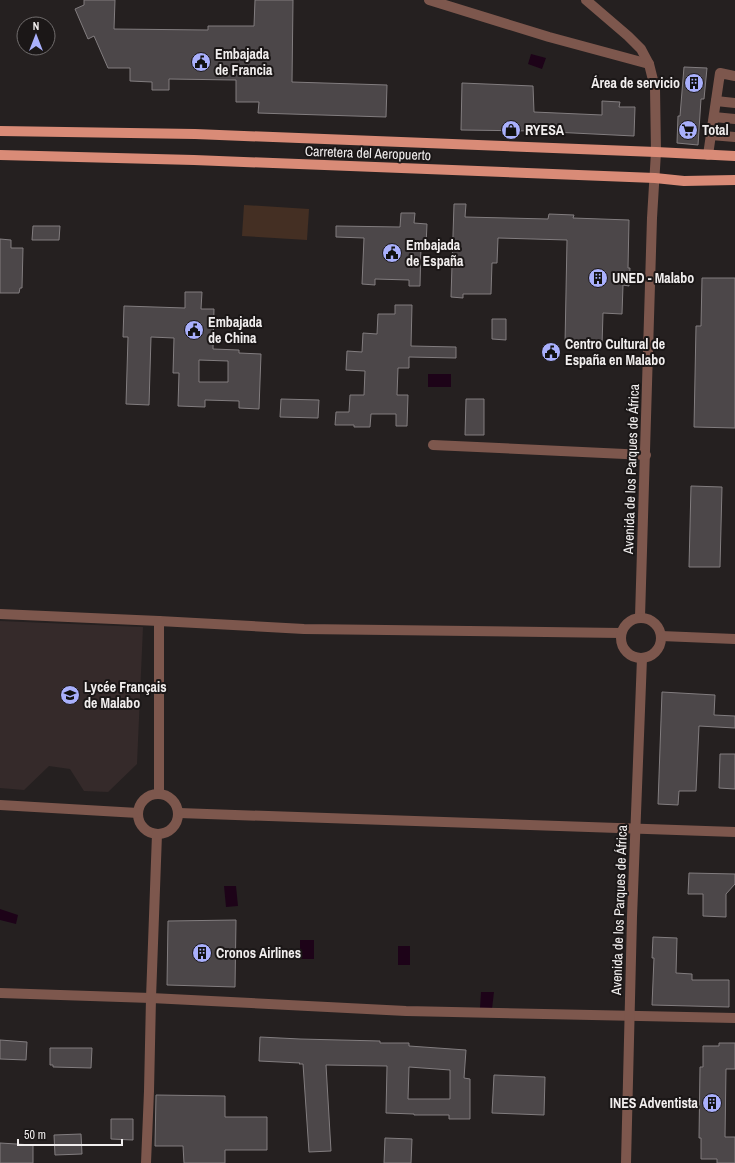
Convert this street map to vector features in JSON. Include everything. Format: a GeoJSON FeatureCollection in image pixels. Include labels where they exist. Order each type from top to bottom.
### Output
{"type":"FeatureCollection","features":[{"type":"Feature","properties":{"kind":"main road","name":"Carretera del Aeropuerto"},"geometry":{"type":"LineString","coordinates":[[0,131],[195,134],[735,156]]}},
{"type":"Feature","properties":{"kind":"main road","name":"Carretera del Aeropuerto"},"geometry":{"type":"LineString","coordinates":[[0,155],[194,160],[655,178],[684,181],[735,180]]}},
{"type":"Feature","properties":{"kind":"street"},"geometry":{"type":"LineString","coordinates":[[429,0],[549,37],[649,64]]}},
{"type":"Feature","properties":{"kind":"street","name":"Avenida de los Parques de África"},"geometry":{"type":"LineString","coordinates":[[586,0],[641,49],[649,64],[655,88],[656,152],[652,226],[640,617]]}},
{"type":"Feature","properties":{"kind":"street"},"geometry":{"type":"LineString","coordinates":[[708,155],[720,73],[735,76]]}},
{"type":"Feature","properties":{"kind":"street"},"geometry":{"type":"LineString","coordinates":[[716,101],[735,103]]}},
{"type":"Feature","properties":{"kind":"street"},"geometry":{"type":"LineString","coordinates":[[714,117],[735,119]]}},
{"type":"Feature","properties":{"kind":"street"},"geometry":{"type":"LineString","coordinates":[[711,135],[735,137]]}},
{"type":"Feature","properties":{"kind":"street"},"geometry":{"type":"LineString","coordinates":[[433,445],[646,454]]}},
{"type":"Feature","properties":{"kind":"street"},"geometry":{"type":"LineString","coordinates":[[0,614],[304,629],[621,633]]}},
{"type":"Feature","properties":{"kind":"street"},"geometry":{"type":"LineString","coordinates":[[640,617],[653,621],[659,628],[661,636],[658,650],[651,656],[642,658],[633,656],[625,651],[621,642],[622,629],[631,620],[640,617]]}},
{"type":"Feature","properties":{"kind":"street"},"geometry":{"type":"LineString","coordinates":[[158,621],[159,793]]}},
{"type":"Feature","properties":{"kind":"street"},"geometry":{"type":"LineString","coordinates":[[661,636],[735,639]]}},
{"type":"Feature","properties":{"kind":"street","name":"Avenida de los Parques de África"},"geometry":{"type":"LineString","coordinates":[[626,1163],[631,1016],[632,917],[642,658]]}},
{"type":"Feature","properties":{"kind":"street"},"geometry":{"type":"LineString","coordinates":[[159,793],[171,798],[176,804],[179,813],[177,822],[171,830],[162,834],[157,834],[145,829],[139,822],[138,813],[140,804],[146,797],[159,793]]}},
{"type":"Feature","properties":{"kind":"street"},"geometry":{"type":"LineString","coordinates":[[0,805],[138,813]]}},
{"type":"Feature","properties":{"kind":"street"},"geometry":{"type":"LineString","coordinates":[[179,813],[735,832]]}},
{"type":"Feature","properties":{"kind":"street"},"geometry":{"type":"LineString","coordinates":[[146,1163],[157,834]]}},
{"type":"Feature","properties":{"kind":"street"},"geometry":{"type":"LineString","coordinates":[[0,993],[151,998],[406,1010],[735,1018]]}},
{"type":"Feature","properties":{"kind":"shaded area"},"geometry":{"type":"Polygon","coordinates":[[[531,54],[546,58],[542,69],[528,64],[531,54]]]}},
{"type":"Feature","properties":{"kind":"shaded area"},"geometry":{"type":"Polygon","coordinates":[[[244,205],[309,209],[307,240],[242,236],[244,205]]]}},
{"type":"Feature","properties":{"kind":"shaded area"},"geometry":{"type":"Polygon","coordinates":[[[428,374],[451,374],[451,387],[428,387],[428,374]]]}},
{"type":"Feature","properties":{"kind":"shaded area","name":"Lycée Français de Malabo"},"geometry":{"type":"Polygon","coordinates":[[[0,621],[143,627],[137,764],[108,792],[84,791],[70,769],[49,766],[24,790],[0,788],[0,621]]]}},
{"type":"Feature","properties":{"kind":"shaded area"},"geometry":{"type":"Polygon","coordinates":[[[224,886],[236,886],[238,906],[226,907],[224,886]]]}},
{"type":"Feature","properties":{"kind":"shaded area"},"geometry":{"type":"Polygon","coordinates":[[[0,909],[18,915],[16,924],[0,920],[0,909]]]}},
{"type":"Feature","properties":{"kind":"shaded area"},"geometry":{"type":"Polygon","coordinates":[[[300,940],[314,940],[314,959],[300,959],[300,940]]]}},
{"type":"Feature","properties":{"kind":"shaded area"},"geometry":{"type":"Polygon","coordinates":[[[398,946],[410,946],[410,965],[398,965],[398,946]]]}},
{"type":"Feature","properties":{"kind":"shaded area"},"geometry":{"type":"Polygon","coordinates":[[[481,992],[494,992],[492,1009],[480,1008],[481,992]]]}},
{"type":"Feature","properties":{"kind":"building"},"geometry":{"type":"Polygon","coordinates":[[[84,0],[115,0],[114,29],[208,30],[208,26],[254,26],[255,0],[293,0],[292,82],[387,85],[386,117],[258,113],[259,102],[236,102],[236,80],[169,79],[169,90],[152,90],[152,82],[130,81],[130,68],[108,68],[94,36],[88,39],[75,9],[84,5],[84,0]]]}},
{"type":"Feature","properties":{"kind":"building"},"geometry":{"type":"Polygon","coordinates":[[[684,67],[707,68],[704,99],[701,99],[698,145],[677,143],[678,116],[680,116],[684,67]]]}},
{"type":"Feature","properties":{"kind":"building"},"geometry":{"type":"Polygon","coordinates":[[[462,83],[533,86],[534,112],[602,115],[602,101],[620,102],[619,107],[635,107],[634,136],[533,131],[461,130],[462,83]]]}},
{"type":"Feature","properties":{"kind":"building","name":"UNED - Malabo"},"geometry":{"type":"Polygon","coordinates":[[[454,204],[466,204],[465,217],[548,219],[549,214],[574,215],[573,218],[629,220],[629,286],[623,285],[622,314],[603,313],[602,345],[565,344],[567,240],[498,238],[497,263],[492,263],[491,294],[463,294],[463,298],[451,297],[454,204]]]}},
{"type":"Feature","properties":{"kind":"building","name":"Embajada de España"},"geometry":{"type":"Polygon","coordinates":[[[401,213],[415,213],[414,223],[427,224],[426,245],[421,245],[420,286],[409,286],[409,280],[375,279],[375,285],[362,284],[364,238],[336,237],[336,226],[400,227],[401,213]]]}},
{"type":"Feature","properties":{"kind":"building"},"geometry":{"type":"Polygon","coordinates":[[[33,226],[60,226],[59,240],[32,240],[33,226]]]}},
{"type":"Feature","properties":{"kind":"building"},"geometry":{"type":"Polygon","coordinates":[[[0,239],[11,240],[11,248],[23,248],[22,288],[20,288],[19,293],[0,293],[0,239]]]}},
{"type":"Feature","properties":{"kind":"building"},"geometry":{"type":"Polygon","coordinates":[[[702,278],[735,278],[735,428],[694,427],[696,326],[701,326],[702,278]]]}},
{"type":"Feature","properties":{"kind":"building"},"geometry":{"type":"Polygon","coordinates":[[[185,292],[202,292],[201,309],[214,309],[213,349],[239,350],[239,353],[261,354],[259,409],[239,408],[239,401],[205,400],[205,407],[178,406],[179,373],[173,373],[174,338],[151,337],[149,405],[126,404],[128,337],[123,337],[124,306],[185,308],[185,292]],[[199,360],[199,382],[228,382],[228,361],[199,360]]]}},
{"type":"Feature","properties":{"kind":"building"},"geometry":{"type":"Polygon","coordinates":[[[395,305],[412,305],[411,346],[456,347],[456,358],[409,357],[409,368],[398,368],[397,395],[408,395],[407,426],[396,426],[396,414],[371,414],[370,427],[335,425],[336,412],[349,412],[350,395],[364,395],[365,371],[346,370],[347,351],[362,352],[363,333],[377,334],[378,314],[395,314],[395,305]]]}},
{"type":"Feature","properties":{"kind":"building"},"geometry":{"type":"Polygon","coordinates":[[[492,319],[506,319],[506,340],[492,339],[492,319]]]}},
{"type":"Feature","properties":{"kind":"building"},"geometry":{"type":"Polygon","coordinates":[[[281,399],[319,400],[318,418],[280,417],[281,399]]]}},
{"type":"Feature","properties":{"kind":"building"},"geometry":{"type":"Polygon","coordinates":[[[466,399],[484,399],[484,435],[465,435],[466,399]]]}},
{"type":"Feature","properties":{"kind":"building"},"geometry":{"type":"Polygon","coordinates":[[[691,486],[722,487],[720,567],[689,567],[691,486]]]}},
{"type":"Feature","properties":{"kind":"building"},"geometry":{"type":"Polygon","coordinates":[[[662,692],[715,695],[714,715],[735,716],[735,728],[699,726],[696,791],[679,791],[678,805],[658,804],[662,692]]]}},
{"type":"Feature","properties":{"kind":"building"},"geometry":{"type":"Polygon","coordinates":[[[720,754],[735,754],[735,789],[719,788],[720,754]]]}},
{"type":"Feature","properties":{"kind":"building"},"geometry":{"type":"Polygon","coordinates":[[[689,873],[735,874],[735,884],[726,894],[726,917],[703,916],[703,894],[688,894],[689,873]]]}},
{"type":"Feature","properties":{"kind":"building","name":"Cronos Airlines"},"geometry":{"type":"Polygon","coordinates":[[[236,920],[235,987],[167,985],[168,921],[236,920]]]}},
{"type":"Feature","properties":{"kind":"building"},"geometry":{"type":"Polygon","coordinates":[[[653,937],[677,938],[676,973],[692,974],[692,980],[729,980],[729,1007],[652,1005],[654,958],[652,958],[653,937]]]}},
{"type":"Feature","properties":{"kind":"building"},"geometry":{"type":"Polygon","coordinates":[[[260,1037],[380,1041],[380,1043],[409,1043],[409,1046],[466,1050],[464,1078],[470,1079],[470,1119],[449,1119],[449,1115],[386,1113],[387,1066],[326,1065],[331,1151],[309,1152],[303,1064],[259,1061],[260,1037]],[[409,1067],[408,1099],[450,1099],[450,1070],[409,1067]]]}},
{"type":"Feature","properties":{"kind":"building"},"geometry":{"type":"Polygon","coordinates":[[[0,1040],[27,1042],[26,1060],[0,1059],[0,1040]]]}},
{"type":"Feature","properties":{"kind":"building","name":"INES Adventista"},"geometry":{"type":"Polygon","coordinates":[[[719,1043],[735,1043],[735,1069],[726,1069],[725,1137],[735,1137],[735,1163],[717,1163],[717,1159],[701,1159],[701,1138],[699,1138],[700,1067],[703,1067],[703,1046],[719,1046],[719,1043]]]}},
{"type":"Feature","properties":{"kind":"building"},"geometry":{"type":"Polygon","coordinates":[[[50,1048],[92,1048],[91,1068],[53,1067],[53,1065],[50,1065],[50,1048]]]}},
{"type":"Feature","properties":{"kind":"building"},"geometry":{"type":"Polygon","coordinates":[[[494,1075],[545,1077],[544,1115],[492,1113],[494,1075]]]}},
{"type":"Feature","properties":{"kind":"building"},"geometry":{"type":"Polygon","coordinates":[[[156,1095],[225,1096],[225,1117],[267,1117],[267,1150],[225,1150],[225,1163],[184,1163],[183,1146],[155,1146],[156,1095]]]}},
{"type":"Feature","properties":{"kind":"building"},"geometry":{"type":"Polygon","coordinates":[[[111,1119],[133,1119],[133,1140],[111,1139],[111,1119]]]}},
{"type":"Feature","properties":{"kind":"building"},"geometry":{"type":"Polygon","coordinates":[[[81,1134],[82,1154],[55,1155],[54,1135],[81,1134]]]}},
{"type":"Feature","properties":{"kind":"building"},"geometry":{"type":"Polygon","coordinates":[[[385,1138],[412,1139],[411,1163],[384,1163],[385,1138]]]}},
{"type":"Feature","properties":{"kind":"building"},"geometry":{"type":"Polygon","coordinates":[[[0,1143],[33,1145],[33,1163],[0,1163],[0,1143]]]}},
{"type":"Feature","properties":{"kind":"place","name":"Embajada de Francia"},"geometry":{"type":"Point","coordinates":[201,62]}},
{"type":"Feature","properties":{"kind":"place","name":"Área de servicio"},"geometry":{"type":"Point","coordinates":[694,83]}},
{"type":"Feature","properties":{"kind":"place","name":"RYESA"},"geometry":{"type":"Point","coordinates":[511,130]}},
{"type":"Feature","properties":{"kind":"place","name":"Total"},"geometry":{"type":"Point","coordinates":[688,130]}},
{"type":"Feature","properties":{"kind":"place","name":"Embajada de España"},"geometry":{"type":"Point","coordinates":[392,253]}},
{"type":"Feature","properties":{"kind":"place","name":"UNED - Malabo"},"geometry":{"type":"Point","coordinates":[598,278]}},
{"type":"Feature","properties":{"kind":"place","name":"Embajada de China"},"geometry":{"type":"Point","coordinates":[194,330]}},
{"type":"Feature","properties":{"kind":"place","name":"Centro Cultural de España en Malabo"},"geometry":{"type":"Point","coordinates":[551,352]}},
{"type":"Feature","properties":{"kind":"place","name":"Lycée Français de Malabo"},"geometry":{"type":"Point","coordinates":[70,695]}},
{"type":"Feature","properties":{"kind":"place","name":"Cronos Airlines"},"geometry":{"type":"Point","coordinates":[202,953]}},
{"type":"Feature","properties":{"kind":"place","name":"INES Adventista"},"geometry":{"type":"Point","coordinates":[712,1103]}}]}
